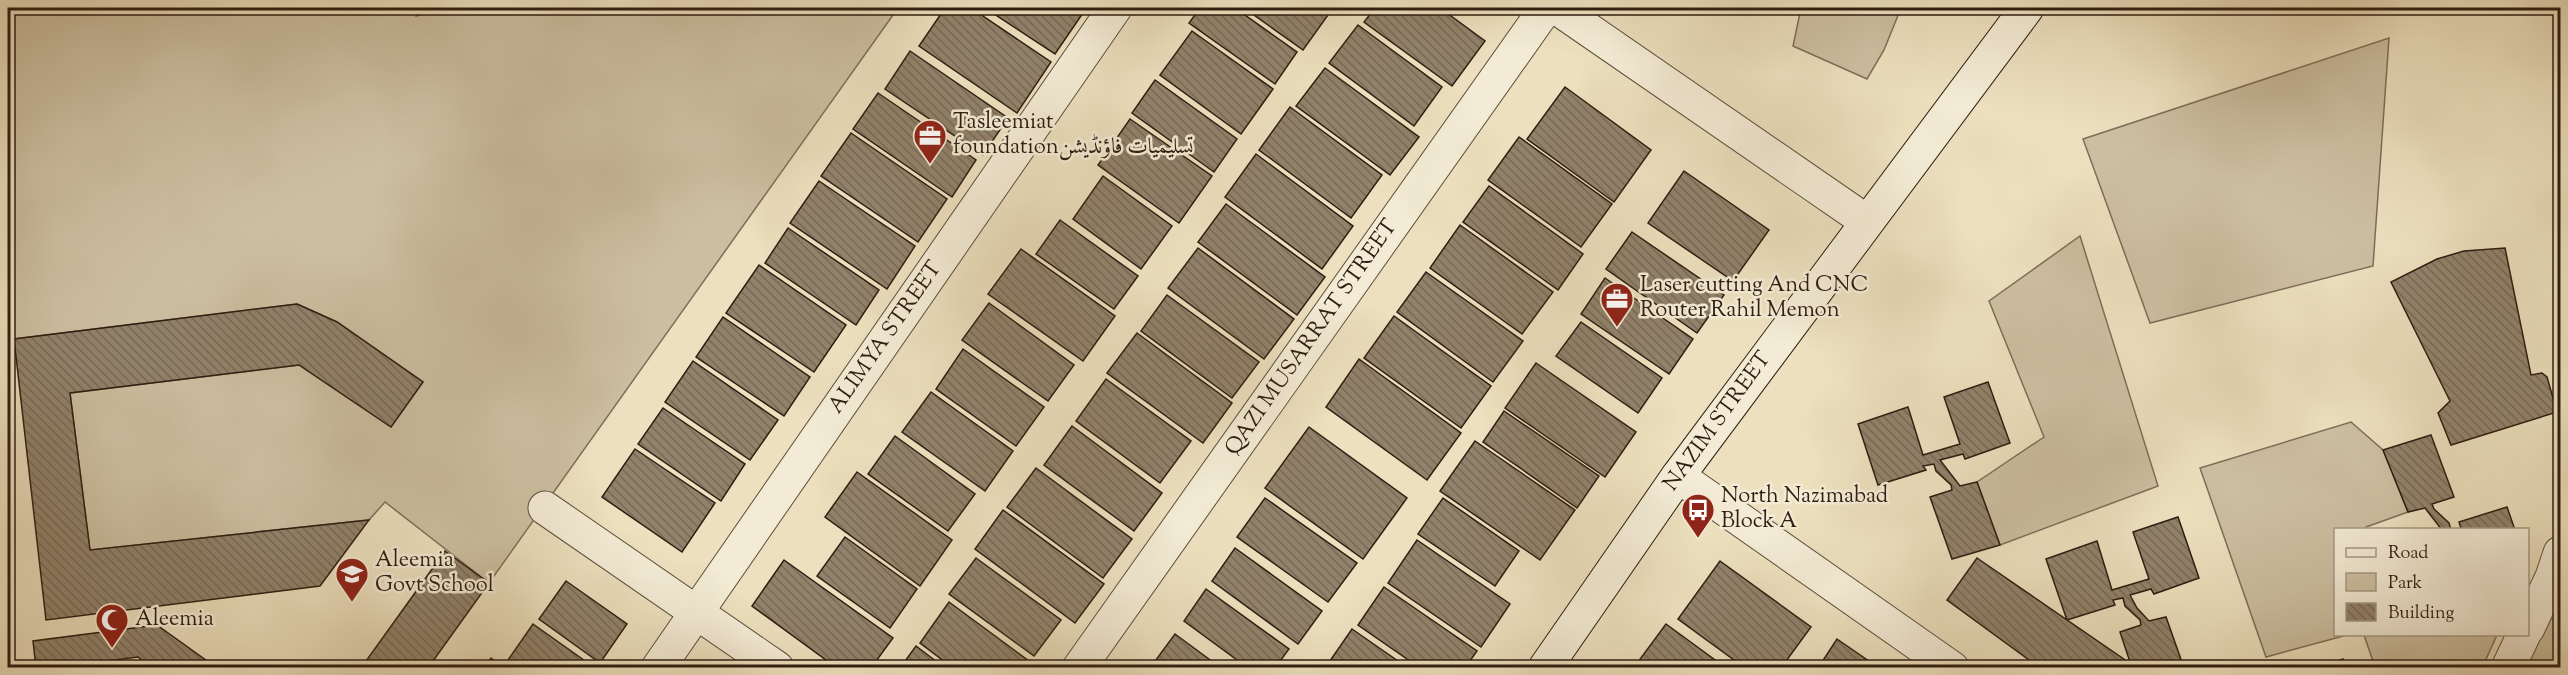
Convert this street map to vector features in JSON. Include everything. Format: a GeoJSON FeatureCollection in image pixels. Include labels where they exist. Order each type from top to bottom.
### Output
{"type":"FeatureCollection","features":[{"type":"Feature","properties":{"kind":"street","name":"ALIMYA STREET"},"geometry":{"type":"LineString","coordinates":[[658,668],[1115,8]]}},
{"type":"Feature","properties":{"kind":"street","name":"QAZI MUSARRAT STREET"},"geometry":{"type":"LineString","coordinates":[[1079,668],[1546,8]]}},
{"type":"Feature","properties":{"kind":"street"},"geometry":{"type":"LineString","coordinates":[[1557,8],[1866,221]]}},
{"type":"Feature","properties":{"kind":"street","name":"NAZIM STREET"},"geometry":{"type":"LineString","coordinates":[[1545,668],[1678,476],[2027,8]]}},
{"type":"Feature","properties":{"kind":"street"},"geometry":{"type":"LineString","coordinates":[[1678,476],[1952,668]]}},
{"type":"Feature","properties":{"kind":"street"},"geometry":{"type":"LineString","coordinates":[[545,508],[777,668]]}},
{"type":"Feature","properties":{"kind":"street"},"geometry":{"type":"LineString","coordinates":[[2529,626],[2552,577],[2560,553]]}},
{"type":"Feature","properties":{"kind":"street"},"geometry":{"type":"LineString","coordinates":[[2508,668],[2523,636]]}},
{"type":"Feature","properties":{"kind":"green space"},"geometry":{"type":"Polygon","coordinates":[[[8,8],[415,8],[416,16],[450,8],[898,8],[489,583],[385,502],[369,520],[90,550],[70,393],[299,365],[391,427],[423,382],[337,322],[297,304],[14,339],[8,309],[8,8]]]}},
{"type":"Feature","properties":{"kind":"green space"},"geometry":{"type":"Polygon","coordinates":[[[1801,8],[1901,8],[1884,50],[1867,79],[1793,46],[1801,8]]]}},
{"type":"Feature","properties":{"kind":"green space"},"geometry":{"type":"Polygon","coordinates":[[[2389,38],[2373,266],[2150,323],[2083,139],[2389,38]]]}},
{"type":"Feature","properties":{"kind":"green space"},"geometry":{"type":"Polygon","coordinates":[[[2080,236],[2158,486],[2000,545],[1977,482],[2044,437],[1989,301],[2080,236]]]}},
{"type":"Feature","properties":{"kind":"green space"},"geometry":{"type":"Polygon","coordinates":[[[2351,422],[2383,450],[2408,512],[2366,528],[2334,528],[2334,636],[2343,636],[2266,657],[2200,468],[2351,422]]]}},
{"type":"Feature","properties":{"kind":"green space"},"geometry":{"type":"Polygon","coordinates":[[[2560,596],[2560,667],[2525,667],[2560,596]]]}},
{"type":"Feature","properties":{"kind":"green space"},"geometry":{"type":"Polygon","coordinates":[[[2365,636],[2497,636],[2482,668],[2375,667],[2365,636]]]}},
{"type":"Feature","properties":{"kind":"building"},"geometry":{"type":"Polygon","coordinates":[[[945,8],[971,8],[1051,62],[1017,113],[919,46],[945,8]]]}},
{"type":"Feature","properties":{"kind":"building"},"geometry":{"type":"Polygon","coordinates":[[[985,8],[1081,8],[1085,10],[1055,54],[985,8]]]}},
{"type":"Feature","properties":{"kind":"building"},"geometry":{"type":"Polygon","coordinates":[[[1200,8],[1235,8],[1297,52],[1275,84],[1189,23],[1200,8]]]}},
{"type":"Feature","properties":{"kind":"building"},"geometry":{"type":"Polygon","coordinates":[[[1244,8],[1333,8],[1303,50],[1244,8]]]}},
{"type":"Feature","properties":{"kind":"building"},"geometry":{"type":"Polygon","coordinates":[[[1375,8],[1440,8],[1485,41],[1452,86],[1364,22],[1375,8]]]}},
{"type":"Feature","properties":{"kind":"building"},"geometry":{"type":"Polygon","coordinates":[[[1358,25],[1442,87],[1414,126],[1329,63],[1358,25]]]}},
{"type":"Feature","properties":{"kind":"building"},"geometry":{"type":"Polygon","coordinates":[[[1192,31],[1273,89],[1241,134],[1160,75],[1192,31]]]}},
{"type":"Feature","properties":{"kind":"building"},"geometry":{"type":"Polygon","coordinates":[[[910,51],[1008,118],[983,155],[885,89],[910,51]]]}},
{"type":"Feature","properties":{"kind":"building"},"geometry":{"type":"Polygon","coordinates":[[[1325,68],[1419,137],[1390,175],[1296,106],[1325,68]]]}},
{"type":"Feature","properties":{"kind":"building"},"geometry":{"type":"Polygon","coordinates":[[[1155,80],[1237,139],[1214,172],[1132,113],[1155,80]]]}},
{"type":"Feature","properties":{"kind":"building"},"geometry":{"type":"Polygon","coordinates":[[[1565,87],[1651,150],[1614,202],[1527,139],[1565,87]]]}},
{"type":"Feature","properties":{"kind":"building"},"geometry":{"type":"Polygon","coordinates":[[[878,93],[976,160],[952,197],[853,129],[878,93]]]}},
{"type":"Feature","properties":{"kind":"building"},"geometry":{"type":"Polygon","coordinates":[[[1290,107],[1382,175],[1351,218],[1259,150],[1290,107]]]}},
{"type":"Feature","properties":{"kind":"building"},"geometry":{"type":"Polygon","coordinates":[[[1130,119],[1212,176],[1179,223],[1098,165],[1130,119]]]}},
{"type":"Feature","properties":{"kind":"building"},"geometry":{"type":"Polygon","coordinates":[[[851,133],[947,199],[918,242],[821,176],[851,133]]]}},
{"type":"Feature","properties":{"kind":"building"},"geometry":{"type":"Polygon","coordinates":[[[1519,137],[1612,204],[1581,247],[1488,180],[1519,137]]]}},
{"type":"Feature","properties":{"kind":"building"},"geometry":{"type":"Polygon","coordinates":[[[1256,154],[1353,226],[1322,269],[1225,197],[1256,154]]]}},
{"type":"Feature","properties":{"kind":"building"},"geometry":{"type":"Polygon","coordinates":[[[1684,171],[1769,230],[1733,281],[1648,223],[1684,171]]]}},
{"type":"Feature","properties":{"kind":"building"},"geometry":{"type":"Polygon","coordinates":[[[1103,176],[1172,226],[1141,269],[1073,219],[1103,176]]]}},
{"type":"Feature","properties":{"kind":"building"},"geometry":{"type":"Polygon","coordinates":[[[819,181],[915,246],[887,289],[790,223],[819,181]]]}},
{"type":"Feature","properties":{"kind":"building"},"geometry":{"type":"Polygon","coordinates":[[[1489,186],[1583,254],[1558,290],[1463,222],[1489,186]]]}},
{"type":"Feature","properties":{"kind":"building"},"geometry":{"type":"Polygon","coordinates":[[[1226,204],[1325,277],[1297,315],[1198,242],[1226,204]]]}},
{"type":"Feature","properties":{"kind":"building"},"geometry":{"type":"Polygon","coordinates":[[[1060,220],[1138,276],[1114,309],[1036,254],[1060,220]]]}},
{"type":"Feature","properties":{"kind":"building"},"geometry":{"type":"Polygon","coordinates":[[[1460,225],[1553,292],[1522,334],[1430,268],[1460,225]]]}},
{"type":"Feature","properties":{"kind":"building"},"geometry":{"type":"Polygon","coordinates":[[[788,228],[879,290],[856,325],[765,263],[788,228]]]}},
{"type":"Feature","properties":{"kind":"building"},"geometry":{"type":"Polygon","coordinates":[[[1632,232],[1724,295],[1697,333],[1606,269],[1632,232]]]}},
{"type":"Feature","properties":{"kind":"building"},"geometry":{"type":"Polygon","coordinates":[[[1198,248],[1294,319],[1264,359],[1168,288],[1198,248]]]}},
{"type":"Feature","properties":{"kind":"building"},"geometry":{"type":"Polygon","coordinates":[[[2505,248],[2531,375],[2542,373],[2547,377],[2557,412],[2451,445],[2438,413],[2450,401],[2391,282],[2437,259],[2464,251],[2505,248]]]}},
{"type":"Feature","properties":{"kind":"building"},"geometry":{"type":"Polygon","coordinates":[[[1021,249],[1115,316],[1083,361],[988,294],[1021,249]]]}},
{"type":"Feature","properties":{"kind":"building"},"geometry":{"type":"Polygon","coordinates":[[[759,265],[846,325],[814,372],[726,313],[759,265]]]}},
{"type":"Feature","properties":{"kind":"building"},"geometry":{"type":"Polygon","coordinates":[[[1426,272],[1523,341],[1493,382],[1397,312],[1426,272]]]}},
{"type":"Feature","properties":{"kind":"building"},"geometry":{"type":"Polygon","coordinates":[[[1605,278],[1693,339],[1669,374],[1581,314],[1605,278]]]}},
{"type":"Feature","properties":{"kind":"building"},"geometry":{"type":"Polygon","coordinates":[[[1167,295],[1259,362],[1232,398],[1141,331],[1167,295]]]}},
{"type":"Feature","properties":{"kind":"building"},"geometry":{"type":"Polygon","coordinates":[[[989,303],[1074,365],[1048,401],[962,340],[989,303]]]}},
{"type":"Feature","properties":{"kind":"building"},"geometry":{"type":"Polygon","coordinates":[[[297,304],[337,322],[423,382],[391,427],[299,365],[70,393],[90,550],[369,520],[320,586],[46,620],[14,339],[297,304]]]}},
{"type":"Feature","properties":{"kind":"building"},"geometry":{"type":"Polygon","coordinates":[[[1394,316],[1491,386],[1461,428],[1364,358],[1394,316]]]}},
{"type":"Feature","properties":{"kind":"building"},"geometry":{"type":"Polygon","coordinates":[[[723,317],[810,377],[784,416],[696,357],[723,317]]]}},
{"type":"Feature","properties":{"kind":"building"},"geometry":{"type":"Polygon","coordinates":[[[1581,322],[1662,378],[1638,413],[1556,356],[1581,322]]]}},
{"type":"Feature","properties":{"kind":"building"},"geometry":{"type":"Polygon","coordinates":[[[1137,333],[1232,403],[1203,443],[1107,373],[1137,333]]]}},
{"type":"Feature","properties":{"kind":"building"},"geometry":{"type":"Polygon","coordinates":[[[963,349],[1044,407],[1016,446],[936,389],[963,349]]]}},
{"type":"Feature","properties":{"kind":"building"},"geometry":{"type":"Polygon","coordinates":[[[1359,359],[1461,433],[1427,480],[1326,407],[1359,359]]]}},
{"type":"Feature","properties":{"kind":"building"},"geometry":{"type":"Polygon","coordinates":[[[693,361],[778,420],[750,460],[665,402],[693,361]]]}},
{"type":"Feature","properties":{"kind":"building"},"geometry":{"type":"Polygon","coordinates":[[[1536,363],[1636,432],[1605,477],[1505,408],[1536,363]]]}},
{"type":"Feature","properties":{"kind":"building"},"geometry":{"type":"Polygon","coordinates":[[[1106,379],[1191,441],[1160,483],[1076,421],[1106,379]]]}},
{"type":"Feature","properties":{"kind":"building"},"geometry":{"type":"Polygon","coordinates":[[[1988,382],[2010,443],[1965,459],[1963,454],[1940,460],[1960,486],[1977,482],[2000,545],[1952,559],[1930,497],[1952,490],[1951,485],[1936,471],[1934,464],[1923,466],[1926,470],[1878,485],[1858,424],[1908,407],[1923,455],[1960,444],[1944,397],[1988,382]]]}},
{"type":"Feature","properties":{"kind":"building"},"geometry":{"type":"Polygon","coordinates":[[[931,392],[1013,451],[985,491],[902,432],[931,392]]]}},
{"type":"Feature","properties":{"kind":"building"},"geometry":{"type":"Polygon","coordinates":[[[663,408],[745,464],[721,501],[638,444],[663,408]]]}},
{"type":"Feature","properties":{"kind":"building"},"geometry":{"type":"Polygon","coordinates":[[[1504,411],[1599,476],[1577,508],[1483,442],[1504,411]]]}},
{"type":"Feature","properties":{"kind":"building"},"geometry":{"type":"Polygon","coordinates":[[[1072,426],[1162,493],[1134,531],[1044,465],[1072,426]]]}},
{"type":"Feature","properties":{"kind":"building"},"geometry":{"type":"Polygon","coordinates":[[[1309,427],[1407,498],[1363,559],[1265,488],[1309,427]]]}},
{"type":"Feature","properties":{"kind":"building"},"geometry":{"type":"Polygon","coordinates":[[[2431,435],[2454,497],[2432,504],[2434,509],[2449,523],[2450,528],[2440,528],[2425,508],[2408,512],[2383,450],[2431,435]]]}},
{"type":"Feature","properties":{"kind":"building"},"geometry":{"type":"Polygon","coordinates":[[[895,436],[975,494],[948,531],[868,474],[895,436]]]}},
{"type":"Feature","properties":{"kind":"building"},"geometry":{"type":"Polygon","coordinates":[[[1475,441],[1575,510],[1540,560],[1440,491],[1475,441]]]}},
{"type":"Feature","properties":{"kind":"building"},"geometry":{"type":"Polygon","coordinates":[[[635,449],[715,503],[682,552],[602,497],[635,449]]]}},
{"type":"Feature","properties":{"kind":"building"},"geometry":{"type":"Polygon","coordinates":[[[1036,468],[1132,539],[1103,578],[1007,507],[1036,468]]]}},
{"type":"Feature","properties":{"kind":"building"},"geometry":{"type":"Polygon","coordinates":[[[857,472],[952,540],[920,586],[825,517],[857,472]]]}},
{"type":"Feature","properties":{"kind":"building"},"geometry":{"type":"Polygon","coordinates":[[[1265,498],[1357,563],[1328,602],[1237,537],[1265,498]]]}},
{"type":"Feature","properties":{"kind":"building"},"geometry":{"type":"Polygon","coordinates":[[[1443,498],[1519,551],[1495,586],[1418,534],[1443,498]]]}},
{"type":"Feature","properties":{"kind":"building"},"geometry":{"type":"Polygon","coordinates":[[[2507,507],[2514,528],[2461,528],[2459,522],[2507,507]]]}},
{"type":"Feature","properties":{"kind":"building"},"geometry":{"type":"Polygon","coordinates":[[[1003,510],[1104,584],[1075,623],[975,549],[1003,510]]]}},
{"type":"Feature","properties":{"kind":"building"},"geometry":{"type":"Polygon","coordinates":[[[2178,517],[2199,578],[2154,594],[2151,589],[2130,595],[2137,608],[2149,621],[2166,617],[2184,668],[2132,668],[2120,632],[2141,625],[2140,620],[2125,606],[2123,598],[2113,600],[2115,605],[2067,620],[2046,559],[2097,541],[2112,590],[2149,579],[2133,532],[2178,517]]]}},
{"type":"Feature","properties":{"kind":"building"},"geometry":{"type":"Polygon","coordinates":[[[845,537],[917,589],[890,628],[817,576],[845,537]]]}},
{"type":"Feature","properties":{"kind":"building"},"geometry":{"type":"Polygon","coordinates":[[[1417,540],[1510,604],[1481,647],[1388,583],[1417,540]]]}},
{"type":"Feature","properties":{"kind":"building"},"geometry":{"type":"Polygon","coordinates":[[[1235,548],[1322,611],[1298,644],[1212,581],[1235,548]]]}},
{"type":"Feature","properties":{"kind":"building"},"geometry":{"type":"Polygon","coordinates":[[[445,551],[489,583],[428,668],[361,668],[445,551]]]}},
{"type":"Feature","properties":{"kind":"building"},"geometry":{"type":"Polygon","coordinates":[[[976,558],[1061,620],[1034,656],[949,594],[976,558]]]}},
{"type":"Feature","properties":{"kind":"building"},"geometry":{"type":"Polygon","coordinates":[[[1977,558],[2131,664],[2129,668],[2040,668],[1947,600],[1977,558]]]}},
{"type":"Feature","properties":{"kind":"building"},"geometry":{"type":"Polygon","coordinates":[[[784,560],[893,638],[871,668],[837,668],[752,606],[784,560]]]}},
{"type":"Feature","properties":{"kind":"building"},"geometry":{"type":"Polygon","coordinates":[[[1720,561],[1811,627],[1781,668],[1745,668],[1678,619],[1720,561]]]}},
{"type":"Feature","properties":{"kind":"building"},"geometry":{"type":"Polygon","coordinates":[[[566,581],[627,624],[600,663],[539,619],[566,581]]]}},
{"type":"Feature","properties":{"kind":"building"},"geometry":{"type":"Polygon","coordinates":[[[1384,587],[1477,651],[1465,668],[1420,668],[1358,625],[1384,587]]]}},
{"type":"Feature","properties":{"kind":"building"},"geometry":{"type":"Polygon","coordinates":[[[1206,589],[1289,649],[1275,668],[1248,668],[1184,621],[1206,589]]]}},
{"type":"Feature","properties":{"kind":"building"},"geometry":{"type":"Polygon","coordinates":[[[949,602],[1033,664],[1031,668],[953,668],[920,643],[949,602]]]}},
{"type":"Feature","properties":{"kind":"building"},"geometry":{"type":"Polygon","coordinates":[[[533,624],[595,668],[519,668],[508,660],[533,624]]]}},
{"type":"Feature","properties":{"kind":"building"},"geometry":{"type":"Polygon","coordinates":[[[1666,624],[1726,668],[1635,666],[1666,624]]]}},
{"type":"Feature","properties":{"kind":"building","name":"Aleemia"},"geometry":{"type":"Polygon","coordinates":[[[157,625],[217,668],[151,668],[138,657],[69,666],[69,668],[36,668],[33,641],[157,625]]]}},
{"type":"Feature","properties":{"kind":"building"},"geometry":{"type":"Polygon","coordinates":[[[1352,629],[1408,668],[1325,668],[1352,629]]]}},
{"type":"Feature","properties":{"kind":"building"},"geometry":{"type":"Polygon","coordinates":[[[1175,634],[1221,668],[1150,668],[1175,634]]]}},
{"type":"Feature","properties":{"kind":"building"},"geometry":{"type":"Polygon","coordinates":[[[1837,639],[1879,668],[1818,668],[1837,639]]]}},
{"type":"Feature","properties":{"kind":"building"},"geometry":{"type":"Polygon","coordinates":[[[916,646],[945,668],[900,668],[916,646]]]}},
{"type":"Feature","properties":{"kind":"building"},"geometry":{"type":"Polygon","coordinates":[[[491,658],[504,668],[484,668],[491,658]]]}},
{"type":"Feature","properties":{"kind":"building"},"geometry":{"type":"Polygon","coordinates":[[[2343,659],[2346,668],[2318,668],[2343,659]]]}},
{"type":"Feature","properties":{"kind":"place","name":"Tasleemiat foundationتسلیمیات فاؤنڈیشن"},"geometry":{"type":"Point","coordinates":[930,165]}},
{"type":"Feature","properties":{"kind":"place","name":"Laser cutting And CNC Router Rahil Memon"},"geometry":{"type":"Point","coordinates":[1617,328]}},
{"type":"Feature","properties":{"kind":"place","name":"North Nazimabad Block A"},"geometry":{"type":"Point","coordinates":[1698,539]}},
{"type":"Feature","properties":{"kind":"place","name":"Aleemia Govt School"},"geometry":{"type":"Point","coordinates":[352,603]}},
{"type":"Feature","properties":{"kind":"place","name":"Aleemia"},"geometry":{"type":"Point","coordinates":[112,649]}}]}
